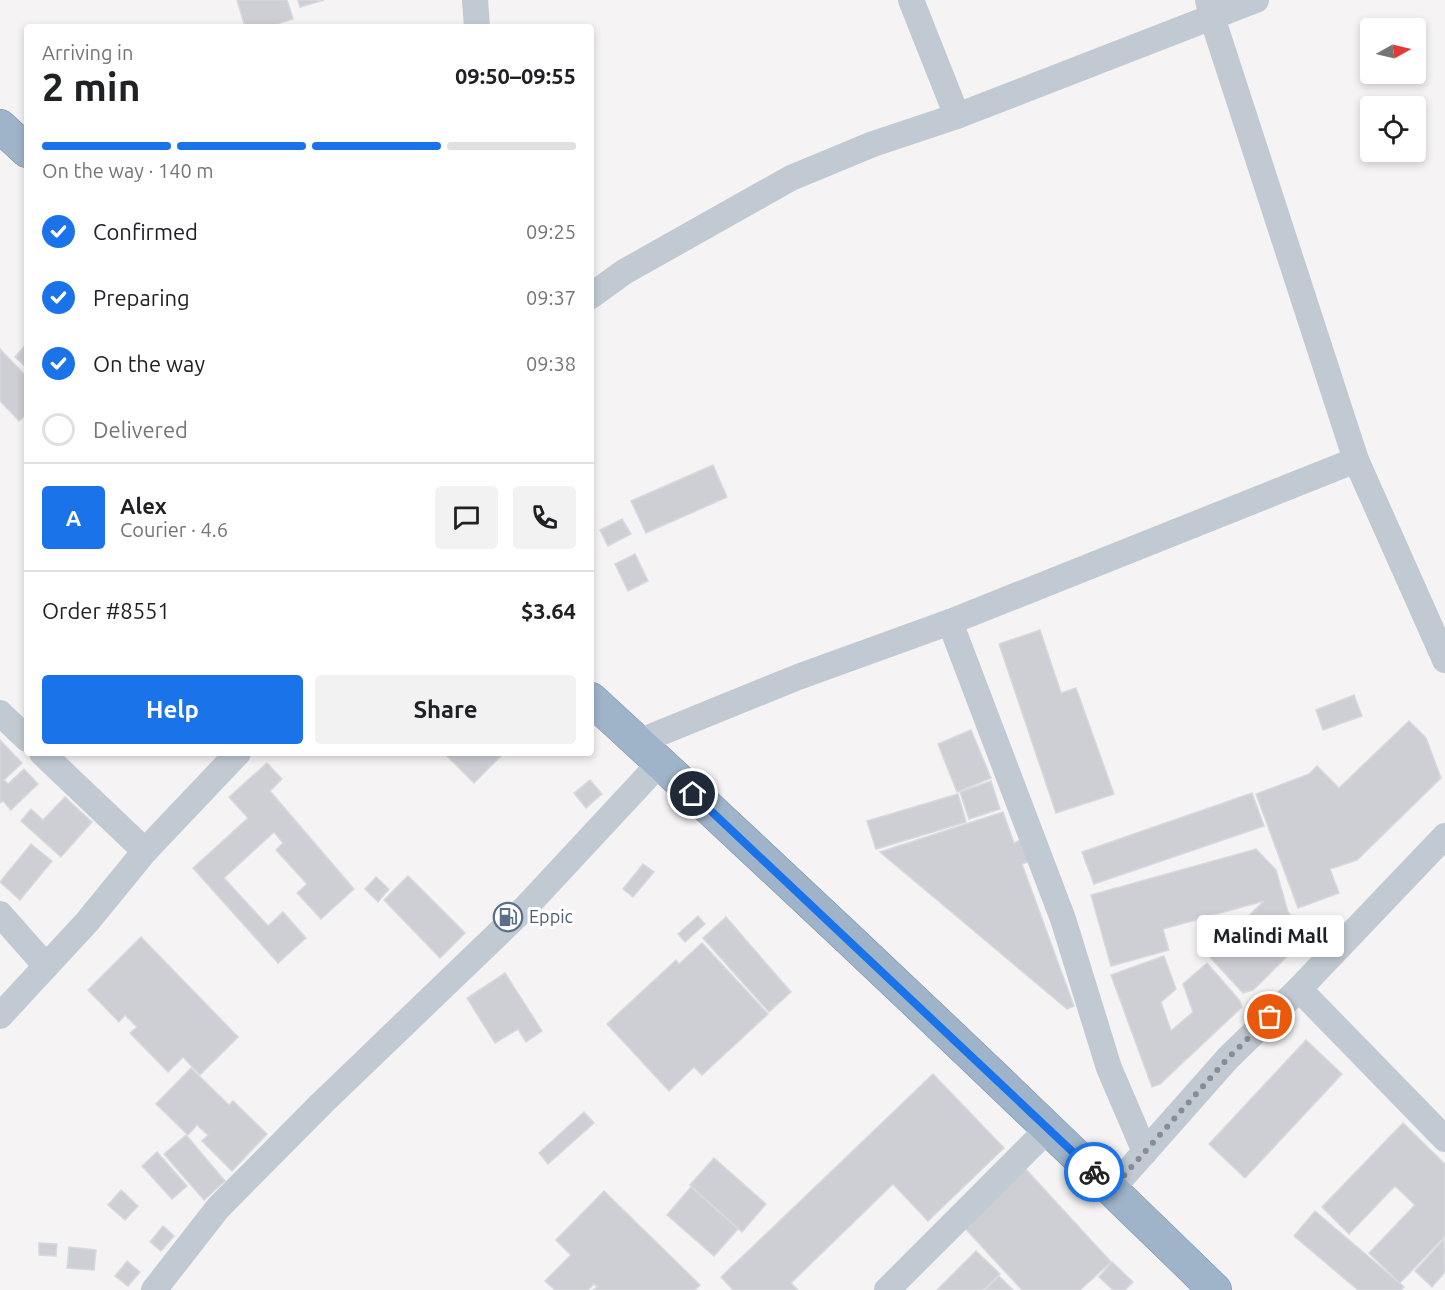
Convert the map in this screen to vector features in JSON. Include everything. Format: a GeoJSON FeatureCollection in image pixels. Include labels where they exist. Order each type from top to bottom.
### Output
{"type":"FeatureCollection","features":[{"type":"Feature","properties":{"kind":"highway"},"geometry":{"type":"LineString","coordinates":[[0,126],[24,149]]}},
{"type":"Feature","properties":{"kind":"highway"},"geometry":{"type":"LineString","coordinates":[[594,702],[1049,1128],[1215,1290]]}},
{"type":"Feature","properties":{"kind":"street"},"geometry":{"type":"LineString","coordinates":[[475,0],[477,24]]}},
{"type":"Feature","properties":{"kind":"street"},"geometry":{"type":"LineString","coordinates":[[911,0],[957,116]]}},
{"type":"Feature","properties":{"kind":"street"},"geometry":{"type":"LineString","coordinates":[[594,294],[624,272],[791,178],[873,144],[957,116],[1210,8],[1256,0]]}},
{"type":"Feature","properties":{"kind":"street"},"geometry":{"type":"LineString","coordinates":[[1210,8],[1356,460],[1445,660]]}},
{"type":"Feature","properties":{"kind":"street"},"geometry":{"type":"LineString","coordinates":[[154,1290],[218,1208],[321,1104],[526,907],[649,753],[798,677],[950,622],[1356,460]]}},
{"type":"Feature","properties":{"kind":"street"},"geometry":{"type":"LineString","coordinates":[[950,622],[1063,919],[1109,1068],[1145,1152]]}},
{"type":"Feature","properties":{"kind":"street"},"geometry":{"type":"LineString","coordinates":[[0,713],[24,736]]}},
{"type":"Feature","properties":{"kind":"street"},"geometry":{"type":"LineString","coordinates":[[45,756],[145,851]]}},
{"type":"Feature","properties":{"kind":"street"},"geometry":{"type":"LineString","coordinates":[[0,1016],[87,922],[145,851],[235,756]]}},
{"type":"Feature","properties":{"kind":"street"},"geometry":{"type":"LineString","coordinates":[[1112,1189],[1228,1058],[1299,989],[1445,836]]}},
{"type":"Feature","properties":{"kind":"street"},"geometry":{"type":"LineString","coordinates":[[0,914],[46,966]]}},
{"type":"Feature","properties":{"kind":"street"},"geometry":{"type":"LineString","coordinates":[[1299,989],[1445,1139]]}},
{"type":"Feature","properties":{"kind":"street"},"geometry":{"type":"LineString","coordinates":[[887,1290],[1049,1128]]}},
{"type":"Feature","properties":{"kind":"building"},"geometry":{"type":"Polygon","coordinates":[[[237,0],[287,0],[293,19],[277,24],[244,24],[237,0]]]}},
{"type":"Feature","properties":{"kind":"building"},"geometry":{"type":"Polygon","coordinates":[[[298,0],[324,0],[300,7],[298,0]]]}},
{"type":"Feature","properties":{"kind":"building"},"geometry":{"type":"Polygon","coordinates":[[[24,346],[24,365],[15,357],[24,346]]]}},
{"type":"Feature","properties":{"kind":"building"},"geometry":{"type":"Polygon","coordinates":[[[0,349],[24,374],[24,417],[19,421],[0,401],[0,349]]]}},
{"type":"Feature","properties":{"kind":"building"},"geometry":{"type":"Polygon","coordinates":[[[713,465],[727,497],[646,533],[631,501],[713,465]]]}},
{"type":"Feature","properties":{"kind":"building"},"geometry":{"type":"Polygon","coordinates":[[[622,519],[631,534],[608,546],[600,530],[622,519]]]}},
{"type":"Feature","properties":{"kind":"building"},"geometry":{"type":"Polygon","coordinates":[[[635,554],[648,581],[628,591],[615,564],[635,554]]]}},
{"type":"Feature","properties":{"kind":"building"},"geometry":{"type":"Polygon","coordinates":[[[1040,630],[1061,693],[1076,688],[1114,794],[1056,813],[999,644],[1040,630]]]}},
{"type":"Feature","properties":{"kind":"building"},"geometry":{"type":"Polygon","coordinates":[[[1354,695],[1362,716],[1323,730],[1316,710],[1354,695]]]}},
{"type":"Feature","properties":{"kind":"building"},"geometry":{"type":"Polygon","coordinates":[[[1409,721],[1426,738],[1441,778],[1357,860],[1330,869],[1339,893],[1298,908],[1256,794],[1309,774],[1317,766],[1339,788],[1409,721]]]}},
{"type":"Feature","properties":{"kind":"building"},"geometry":{"type":"Polygon","coordinates":[[[971,730],[991,778],[957,792],[938,744],[971,730]]]}},
{"type":"Feature","properties":{"kind":"building"},"geometry":{"type":"Polygon","coordinates":[[[0,740],[22,763],[4,780],[8,784],[24,769],[38,784],[11,810],[3,801],[0,803],[0,740]]]}},
{"type":"Feature","properties":{"kind":"building"},"geometry":{"type":"Polygon","coordinates":[[[447,756],[501,756],[474,783],[447,756]]]}},
{"type":"Feature","properties":{"kind":"building"},"geometry":{"type":"Polygon","coordinates":[[[267,763],[282,779],[270,791],[354,889],[321,919],[297,893],[307,884],[276,850],[283,843],[274,832],[224,878],[268,926],[283,912],[306,938],[278,963],[193,868],[248,818],[229,797],[267,763]]]}},
{"type":"Feature","properties":{"kind":"building"},"geometry":{"type":"Polygon","coordinates":[[[590,780],[602,794],[586,808],[574,793],[590,780]]]}},
{"type":"Feature","properties":{"kind":"building"},"geometry":{"type":"Polygon","coordinates":[[[991,781],[1000,809],[969,819],[960,792],[991,781]]]}},
{"type":"Feature","properties":{"kind":"building"},"geometry":{"type":"Polygon","coordinates":[[[1252,793],[1264,826],[1094,884],[1082,852],[1252,793]]]}},
{"type":"Feature","properties":{"kind":"building"},"geometry":{"type":"Polygon","coordinates":[[[958,794],[966,822],[876,849],[867,821],[958,794]]]}},
{"type":"Feature","properties":{"kind":"building"},"geometry":{"type":"Polygon","coordinates":[[[65,797],[92,822],[61,857],[21,821],[31,809],[43,820],[65,797]]]}},
{"type":"Feature","properties":{"kind":"building"},"geometry":{"type":"Polygon","coordinates":[[[1003,812],[1014,843],[1025,838],[1033,860],[1022,864],[1074,1006],[1067,1009],[880,852],[1003,812]]]}},
{"type":"Feature","properties":{"kind":"building"},"geometry":{"type":"Polygon","coordinates":[[[31,844],[52,861],[20,900],[0,882],[31,844]]]}},
{"type":"Feature","properties":{"kind":"building"},"geometry":{"type":"Polygon","coordinates":[[[1256,849],[1276,870],[1288,912],[1309,935],[1253,990],[1243,993],[1208,955],[1264,901],[1163,929],[1169,950],[1111,966],[1091,895],[1256,849]]]}},
{"type":"Feature","properties":{"kind":"building"},"geometry":{"type":"Polygon","coordinates":[[[643,864],[654,872],[633,897],[623,889],[643,864]]]}},
{"type":"Feature","properties":{"kind":"building"},"geometry":{"type":"Polygon","coordinates":[[[408,876],[465,933],[440,958],[384,900],[408,876]]]}},
{"type":"Feature","properties":{"kind":"building"},"geometry":{"type":"Polygon","coordinates":[[[376,877],[389,889],[378,902],[365,889],[376,877]]]}},
{"type":"Feature","properties":{"kind":"building"},"geometry":{"type":"Polygon","coordinates":[[[698,916],[705,924],[685,942],[678,934],[698,916]]]}},
{"type":"Feature","properties":{"kind":"building"},"geometry":{"type":"Polygon","coordinates":[[[726,917],[791,992],[769,1012],[703,938],[726,917]]]}},
{"type":"Feature","properties":{"kind":"building"},"geometry":{"type":"Polygon","coordinates":[[[141,937],[238,1037],[200,1075],[183,1057],[168,1072],[130,1033],[137,1027],[125,1015],[119,1022],[88,990],[141,937]]]}},
{"type":"Feature","properties":{"kind":"building"},"geometry":{"type":"Polygon","coordinates":[[[702,943],[768,1014],[702,1075],[694,1067],[669,1091],[607,1024],[676,960],[679,964],[702,943]]]}},
{"type":"Feature","properties":{"kind":"building"},"geometry":{"type":"Polygon","coordinates":[[[1164,956],[1176,989],[1161,1002],[1171,1031],[1193,1012],[1183,984],[1207,963],[1240,1001],[1242,1007],[1160,1084],[1152,1087],[1111,975],[1164,956]]]}},
{"type":"Feature","properties":{"kind":"building"},"geometry":{"type":"Polygon","coordinates":[[[505,973],[542,1031],[526,1042],[518,1029],[495,1043],[467,998],[505,973]]]}},
{"type":"Feature","properties":{"kind":"building"},"geometry":{"type":"Polygon","coordinates":[[[1306,1040],[1342,1074],[1245,1178],[1209,1144],[1306,1040]]]}},
{"type":"Feature","properties":{"kind":"building"},"geometry":{"type":"Polygon","coordinates":[[[191,1068],[229,1105],[233,1101],[267,1134],[232,1171],[202,1141],[208,1135],[197,1125],[188,1135],[156,1104],[191,1068]]]}},
{"type":"Feature","properties":{"kind":"building"},"geometry":{"type":"Polygon","coordinates":[[[933,1074],[1004,1148],[928,1221],[893,1184],[791,1283],[798,1290],[733,1290],[721,1277],[933,1074]]]}},
{"type":"Feature","properties":{"kind":"building"},"geometry":{"type":"Polygon","coordinates":[[[584,1112],[594,1123],[548,1164],[539,1153],[584,1112]]]}},
{"type":"Feature","properties":{"kind":"building"},"geometry":{"type":"Polygon","coordinates":[[[1403,1123],[1445,1164],[1445,1236],[1400,1283],[1369,1253],[1415,1205],[1395,1186],[1349,1234],[1322,1207],[1403,1123]]]}},
{"type":"Feature","properties":{"kind":"building"},"geometry":{"type":"Polygon","coordinates":[[[186,1135],[225,1181],[204,1200],[164,1154],[186,1135]]]}},
{"type":"Feature","properties":{"kind":"building"},"geometry":{"type":"Polygon","coordinates":[[[157,1152],[187,1186],[172,1199],[142,1166],[157,1152]]]}},
{"type":"Feature","properties":{"kind":"building"},"geometry":{"type":"Polygon","coordinates":[[[714,1158],[766,1204],[742,1232],[690,1185],[714,1158]]]}},
{"type":"Feature","properties":{"kind":"building"},"geometry":{"type":"Polygon","coordinates":[[[1023,1166],[1111,1262],[1080,1290],[1022,1290],[961,1224],[1023,1166]]]}},
{"type":"Feature","properties":{"kind":"building"},"geometry":{"type":"Polygon","coordinates":[[[691,1187],[738,1229],[714,1256],[667,1215],[691,1187]]]}},
{"type":"Feature","properties":{"kind":"building"},"geometry":{"type":"Polygon","coordinates":[[[121,1190],[138,1206],[125,1220],[108,1205],[121,1190]]]}},
{"type":"Feature","properties":{"kind":"building"},"geometry":{"type":"Polygon","coordinates":[[[604,1191],[700,1285],[695,1290],[593,1290],[597,1287],[594,1284],[588,1290],[555,1290],[545,1281],[571,1255],[556,1240],[604,1191]]]}},
{"type":"Feature","properties":{"kind":"building"},"geometry":{"type":"Polygon","coordinates":[[[1315,1211],[1404,1287],[1401,1290],[1358,1290],[1294,1236],[1315,1211]]]}},
{"type":"Feature","properties":{"kind":"building"},"geometry":{"type":"Polygon","coordinates":[[[163,1226],[174,1236],[161,1251],[150,1242],[163,1226]]]}},
{"type":"Feature","properties":{"kind":"building"},"geometry":{"type":"Polygon","coordinates":[[[1444,1239],[1445,1272],[1432,1287],[1415,1271],[1444,1239]]]}},
{"type":"Feature","properties":{"kind":"building"},"geometry":{"type":"Polygon","coordinates":[[[39,1243],[57,1244],[56,1256],[39,1255],[39,1243]]]}},
{"type":"Feature","properties":{"kind":"building"},"geometry":{"type":"Polygon","coordinates":[[[69,1247],[96,1250],[94,1270],[67,1268],[69,1247]]]}},
{"type":"Feature","properties":{"kind":"building"},"geometry":{"type":"Polygon","coordinates":[[[976,1251],[1000,1274],[983,1290],[937,1290],[976,1251]]]}},
{"type":"Feature","properties":{"kind":"building"},"geometry":{"type":"Polygon","coordinates":[[[127,1261],[140,1272],[128,1286],[115,1276],[127,1261]]]}},
{"type":"Feature","properties":{"kind":"building"},"geometry":{"type":"Polygon","coordinates":[[[1112,1262],[1133,1282],[1125,1290],[1113,1290],[1099,1277],[1112,1262]]]}},
{"type":"Feature","properties":{"kind":"building"},"geometry":{"type":"Polygon","coordinates":[[[999,1276],[1013,1290],[985,1290],[999,1276]]]}},
{"type":"Feature","properties":{"kind":"way so far"},"geometry":{"type":"LineString","coordinates":[[1094,1172],[1112,1189],[1228,1058],[1270,1017]]}},
{"type":"Feature","properties":{"kind":"place","name":"Eppic"},"geometry":{"type":"Point","coordinates":[508,917]}},
{"type":"Feature","properties":{"kind":"place","name":"Malindi Mall"},"geometry":{"type":"Point","coordinates":[1270,1017]}},
{"type":"Feature","properties":{"kind":"route"},"geometry":{"type":"LineString","coordinates":[[693,794],[826,916],[1094,1172]]}}]}
